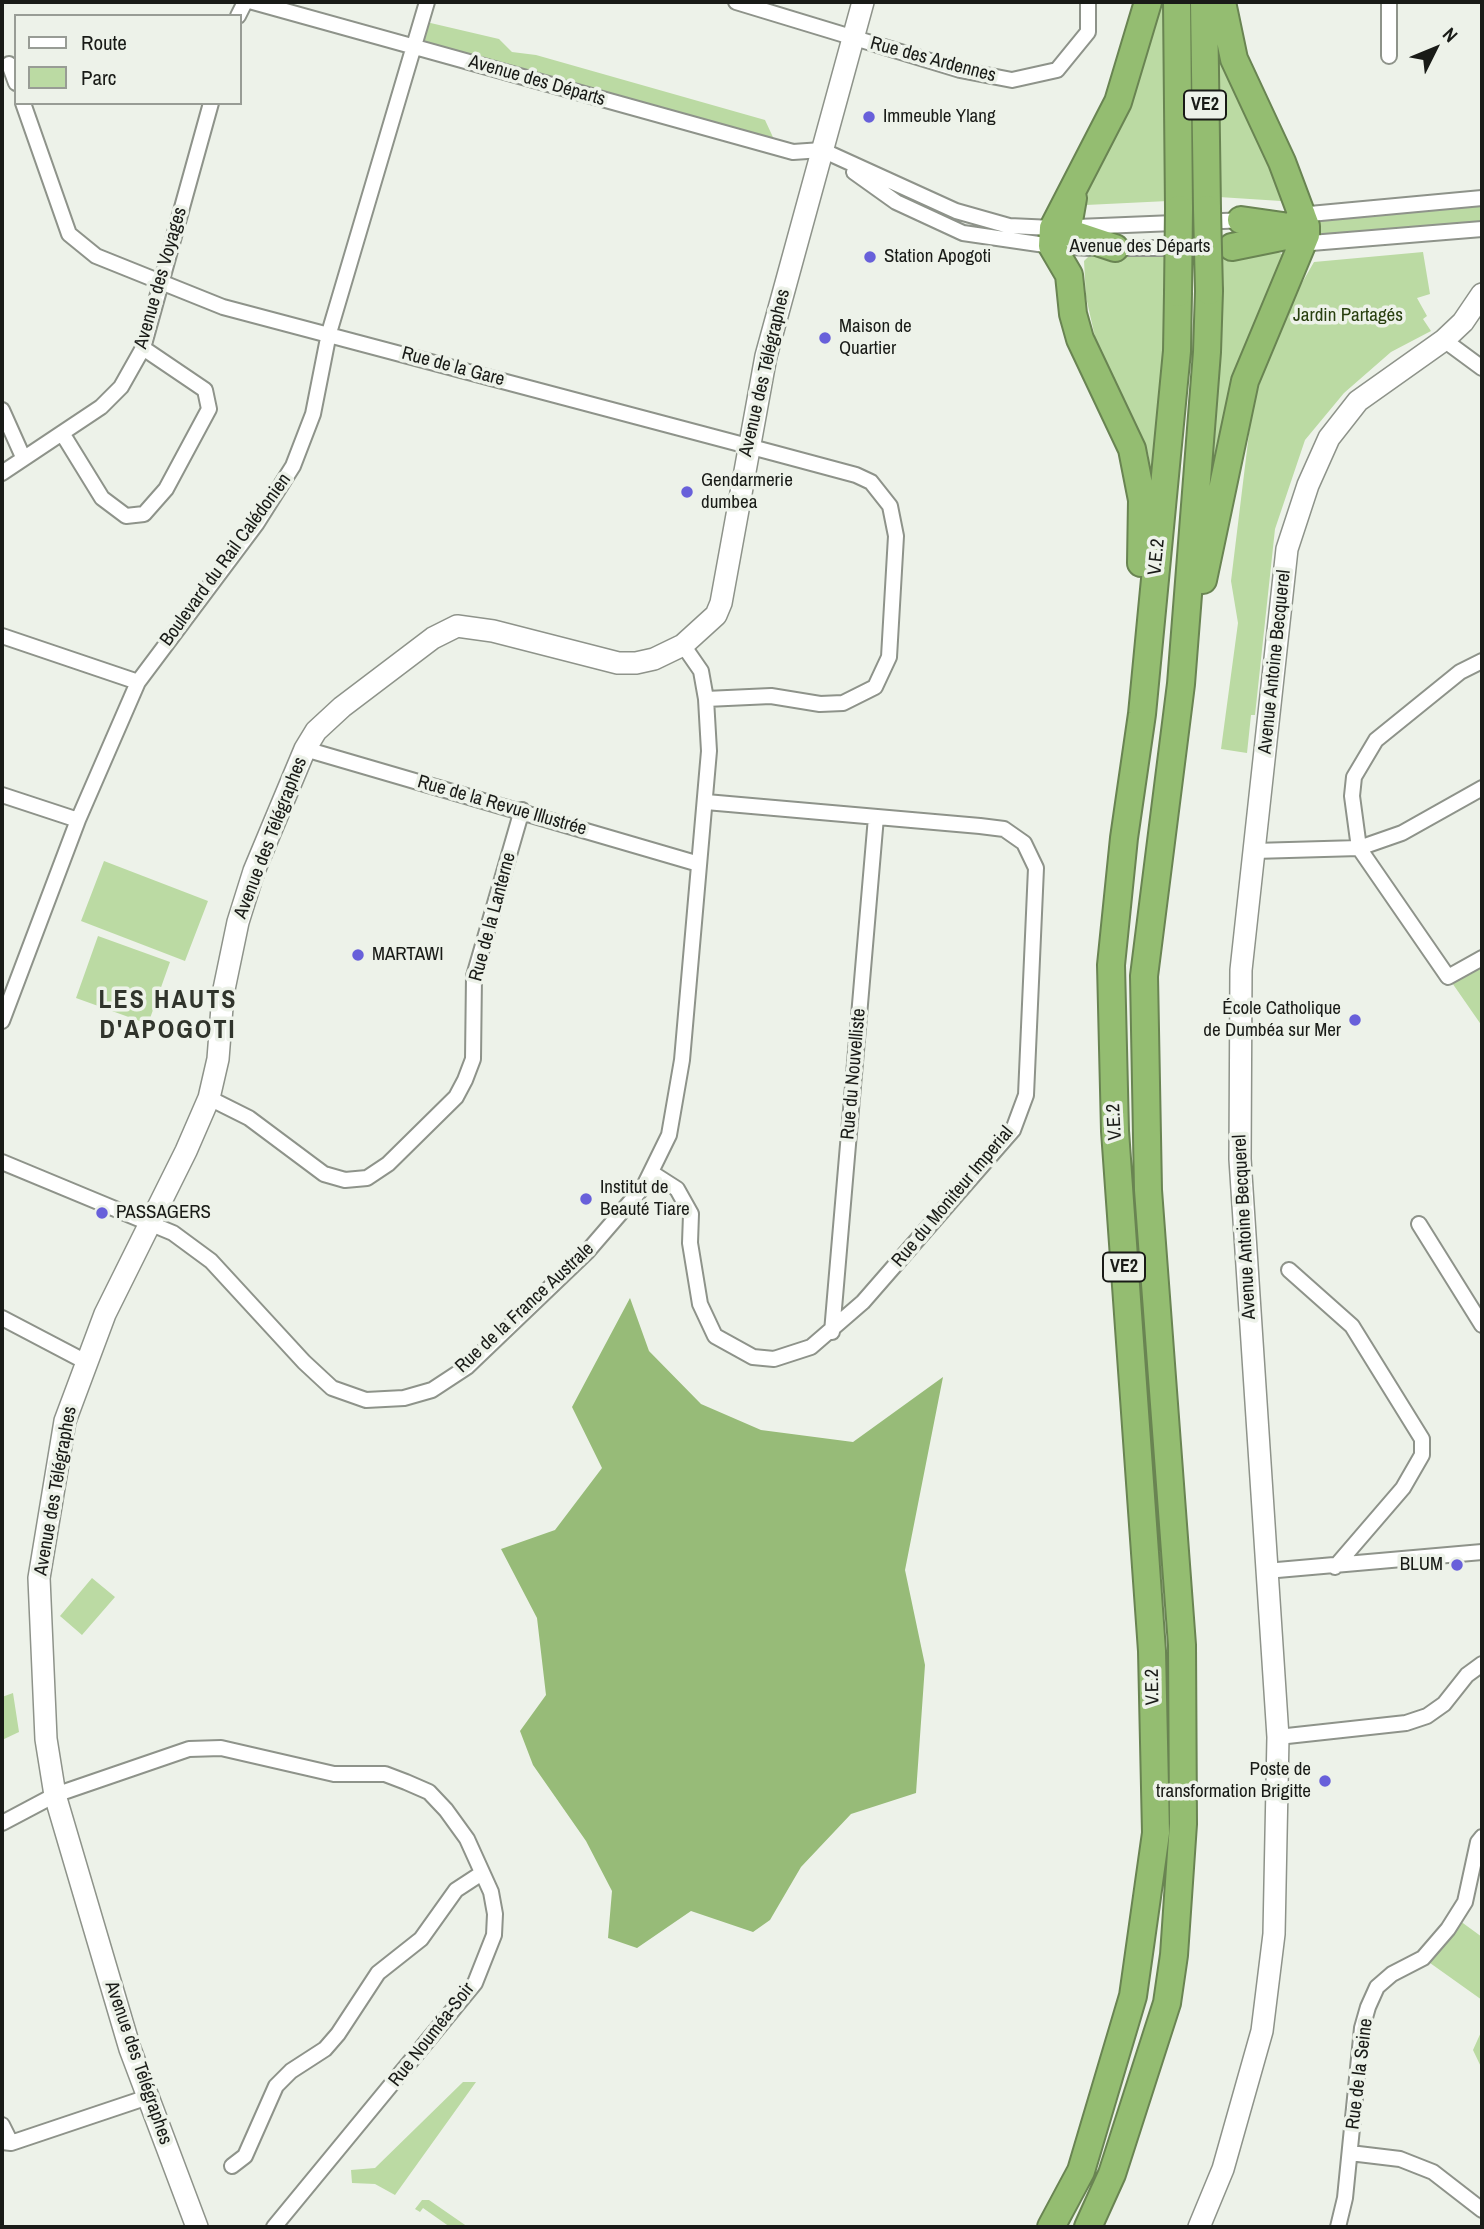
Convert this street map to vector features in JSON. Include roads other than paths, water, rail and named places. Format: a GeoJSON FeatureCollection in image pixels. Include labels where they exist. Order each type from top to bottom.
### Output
{"type":"FeatureCollection","features":[{"type":"Feature","properties":{"kind":"highway"},"geometry":{"type":"LineString","coordinates":[[1142,715],[1142,500],[1132,449],[1080,339],[1073,314],[1072,287],[1064,237],[1075,189],[1118,102],[1149,2]]}},
{"type":"Feature","properties":{"kind":"highway","name":"V.E.2"},"geometry":{"type":"LineString","coordinates":[[1051,2227],[1081,2172],[1133,1996],[1156,1833],[1152,1651],[1115,1131],[1111,965],[1124,838],[1142,715],[1177,351],[1180,209],[1177,2]]}},
{"type":"Feature","properties":{"kind":"highway","name":"V.E.2"},"geometry":{"type":"LineString","coordinates":[[1088,2227],[1112,2174],[1148,2069],[1167,2003],[1174,1955],[1184,1824],[1182,1645],[1147,1191],[1144,976],[1181,684],[1207,352],[1209,291],[1204,2]]}},
{"type":"Feature","properties":{"kind":"highway"},"geometry":{"type":"LineString","coordinates":[[1181,684],[1245,381],[1299,230],[1282,162],[1234,59],[1222,2]]}},
{"type":"Feature","properties":{"kind":"highway"},"geometry":{"type":"LineString","coordinates":[[1241,220],[1273,223],[1299,230]]}},
{"type":"Feature","properties":{"kind":"highway"},"geometry":{"type":"LineString","coordinates":[[1231,247],[1275,240],[1299,230]]}},
{"type":"Feature","properties":{"kind":"highway"},"geometry":{"type":"LineString","coordinates":[[1064,237],[1112,236]]}},
{"type":"Feature","properties":{"kind":"street","name":"Avenue des Départs"},"geometry":{"type":"LineString","coordinates":[[253,2],[793,152],[822,150],[956,211],[1009,226],[1064,237]]}},
{"type":"Feature","properties":{"kind":"street","name":"Boulevard du Rail Calédonien"},"geometry":{"type":"LineString","coordinates":[[2,1021],[78,820],[138,682],[257,523],[293,466],[313,414],[329,333],[427,2]]}},
{"type":"Feature","properties":{"kind":"street","name":"Rue des Ardennes"},"geometry":{"type":"LineString","coordinates":[[736,2],[960,70],[1012,80],[1058,70],[1088,32],[1088,2]]}},
{"type":"Feature","properties":{"kind":"street","name":"Avenue des Télégraphes"},"geometry":{"type":"LineString","coordinates":[[197,2227],[126,2037],[55,1795],[46,1740],[39,1578],[65,1421],[105,1314],[209,1098],[218,1059],[223,995],[238,922],[254,870],[305,749],[317,731],[342,707],[433,638],[457,626],[494,631],[618,663],[653,659],[683,645],[708,625],[721,603],[747,447],[766,356],[863,2]]}},
{"type":"Feature","properties":{"kind":"street"},"geometry":{"type":"LineString","coordinates":[[1389,2],[1389,56]]}},
{"type":"Feature","properties":{"kind":"street","name":"Rue de la Gare"},"geometry":{"type":"LineString","coordinates":[[24,105],[69,234],[96,256],[223,307],[856,475],[881,492],[895,517],[889,657],[875,687],[843,703],[820,704],[771,696],[706,699]]}},
{"type":"Feature","properties":{"kind":"street","name":"Avenue des Voyages"},"geometry":{"type":"LineString","coordinates":[[2,473],[101,407],[121,387],[143,348],[210,105]]}},
{"type":"Feature","properties":{"kind":"street"},"geometry":{"type":"LineString","coordinates":[[1299,230],[1482,198]]}},
{"type":"Feature","properties":{"kind":"street","name":"Avenue des Départs"},"geometry":{"type":"LineString","coordinates":[[1112,236],[1241,220]]}},
{"type":"Feature","properties":{"kind":"street"},"geometry":{"type":"LineString","coordinates":[[1299,230],[1482,229]]}},
{"type":"Feature","properties":{"kind":"street","name":"Avenue des Départs"},"geometry":{"type":"LineString","coordinates":[[1112,236],[1231,247]]}},
{"type":"Feature","properties":{"kind":"street","name":"Avenue Antoine Becquerel"},"geometry":{"type":"LineString","coordinates":[[1199,2227],[1223,2169],[1262,2031],[1274,1934],[1278,1737],[1240,1158],[1241,970],[1287,549],[1308,485],[1329,438],[1358,401],[1444,341],[1463,322],[1482,293]]}},
{"type":"Feature","properties":{"kind":"street"},"geometry":{"type":"LineString","coordinates":[[1444,341],[1482,368]]}},
{"type":"Feature","properties":{"kind":"street"},"geometry":{"type":"LineString","coordinates":[[62,433],[102,498],[125,516],[144,514],[166,489],[208,409],[205,390],[143,348]]}},
{"type":"Feature","properties":{"kind":"street"},"geometry":{"type":"LineString","coordinates":[[2,410],[23,457]]}},
{"type":"Feature","properties":{"kind":"street"},"geometry":{"type":"LineString","coordinates":[[2,636],[138,682]]}},
{"type":"Feature","properties":{"kind":"street","name":"Rue de la France Australe"},"geometry":{"type":"LineString","coordinates":[[2,1162],[173,1233],[211,1261],[304,1362],[332,1388],[366,1400],[404,1398],[432,1390],[467,1367],[587,1252],[652,1173],[670,1135],[679,1081],[706,802],[706,699],[701,671],[683,645]]}},
{"type":"Feature","properties":{"kind":"street"},"geometry":{"type":"LineString","coordinates":[[1482,661],[1460,672],[1376,740],[1354,777],[1352,796],[1359,848],[1448,977],[1482,958]]}},
{"type":"Feature","properties":{"kind":"street","name":"Rue de la Revue Illustrée"},"geometry":{"type":"LineString","coordinates":[[305,749],[522,810],[699,864]]}},
{"type":"Feature","properties":{"kind":"street"},"geometry":{"type":"LineString","coordinates":[[1254,851],[1359,848],[1402,833],[1482,788]]}},
{"type":"Feature","properties":{"kind":"street"},"geometry":{"type":"LineString","coordinates":[[2,795],[78,820]]}},
{"type":"Feature","properties":{"kind":"street","name":"Rue du Moniteur Imperial"},"geometry":{"type":"LineString","coordinates":[[652,1173],[677,1189],[691,1214],[690,1242],[700,1304],[715,1336],[753,1357],[774,1359],[811,1347],[832,1332],[863,1302],[1013,1130],[1026,1095],[1036,868],[1024,843],[1004,829],[706,802]]}},
{"type":"Feature","properties":{"kind":"street","name":"Rue de la Lanterne"},"geometry":{"type":"LineString","coordinates":[[209,1098],[249,1118],[324,1174],[345,1180],[367,1178],[388,1164],[456,1097],[473,1059],[474,976],[522,810]]}},
{"type":"Feature","properties":{"kind":"street","name":"Rue du Nouvelliste"},"geometry":{"type":"LineString","coordinates":[[832,1332],[876,817]]}},
{"type":"Feature","properties":{"kind":"street"},"geometry":{"type":"LineString","coordinates":[[1419,1224],[1482,1325]]}},
{"type":"Feature","properties":{"kind":"street"},"geometry":{"type":"LineString","coordinates":[[1289,1270],[1352,1326],[1422,1439],[1422,1455],[1403,1488],[1335,1567]]}},
{"type":"Feature","properties":{"kind":"street"},"geometry":{"type":"LineString","coordinates":[[2,1318],[86,1362]]}},
{"type":"Feature","properties":{"kind":"street"},"geometry":{"type":"LineString","coordinates":[[1266,1571],[1482,1552]]}},
{"type":"Feature","properties":{"kind":"street"},"geometry":{"type":"LineString","coordinates":[[1278,1737],[1406,1723],[1427,1716],[1444,1704],[1467,1675],[1482,1664]]}},
{"type":"Feature","properties":{"kind":"street","name":"Rue Nouméa-Soir"},"geometry":{"type":"LineString","coordinates":[[2,1823],[55,1795],[189,1749],[204,1748],[244,1752],[334,1774],[385,1774],[429,1793],[446,1810],[467,1839],[491,1892],[494,1935],[475,1983],[274,2227]]}},
{"type":"Feature","properties":{"kind":"street","name":"Rue de la Seine"},"geometry":{"type":"LineString","coordinates":[[1338,2227],[1350,2153],[1362,2028],[1368,2007],[1377,1987],[1392,1974],[1423,1958],[1448,1929],[1465,1902],[1478,1842],[1482,1838]]}},
{"type":"Feature","properties":{"kind":"street"},"geometry":{"type":"LineString","coordinates":[[232,2166],[245,2156],[276,2086],[291,2071],[325,2049],[378,1973],[421,1939],[456,1890],[482,1873]]}},
{"type":"Feature","properties":{"kind":"street"},"geometry":{"type":"LineString","coordinates":[[2,2125],[6,2143],[148,2098]]}},
{"type":"Feature","properties":{"kind":"street"},"geometry":{"type":"LineString","coordinates":[[1350,2153],[1400,2159],[1433,2172],[1482,2210]]}},
{"type":"Feature","properties":{"kind":"place","name":"Immeuble Ylang"},"geometry":{"type":"Point","coordinates":[869,117]}},
{"type":"Feature","properties":{"kind":"place","name":"Station Apogoti"},"geometry":{"type":"Point","coordinates":[870,257]}},
{"type":"Feature","properties":{"kind":"place","name":"Maison de Quartier"},"geometry":{"type":"Point","coordinates":[825,338]}},
{"type":"Feature","properties":{"kind":"place","name":"Gendarmerie dumbea"},"geometry":{"type":"Point","coordinates":[687,492]}},
{"type":"Feature","properties":{"kind":"place","name":"MARTAWI"},"geometry":{"type":"Point","coordinates":[358,955]}},
{"type":"Feature","properties":{"kind":"place","name":"École Catholique de Dumbéa sur Mer"},"geometry":{"type":"Point","coordinates":[1355,1020]}},
{"type":"Feature","properties":{"kind":"place","name":"Institut de Beauté Tiare"},"geometry":{"type":"Point","coordinates":[586,1199]}},
{"type":"Feature","properties":{"kind":"place","name":"PASSAGERS"},"geometry":{"type":"Point","coordinates":[102,1213]}},
{"type":"Feature","properties":{"kind":"place","name":"BLUM"},"geometry":{"type":"Point","coordinates":[1457,1565]}},
{"type":"Feature","properties":{"kind":"place","name":"Poste de transformation Brigitte"},"geometry":{"type":"Point","coordinates":[1325,1781]}},
{"type":"Feature","properties":{"kind":"district","name":"LES HAUTS D'APOGOTI"},"geometry":{"type":"Point","coordinates":[168,1016]}},
{"type":"Feature","properties":{"kind":"park label","name":"Jardin Partagés"},"geometry":{"type":"Point","coordinates":[1348,316]}}]}
